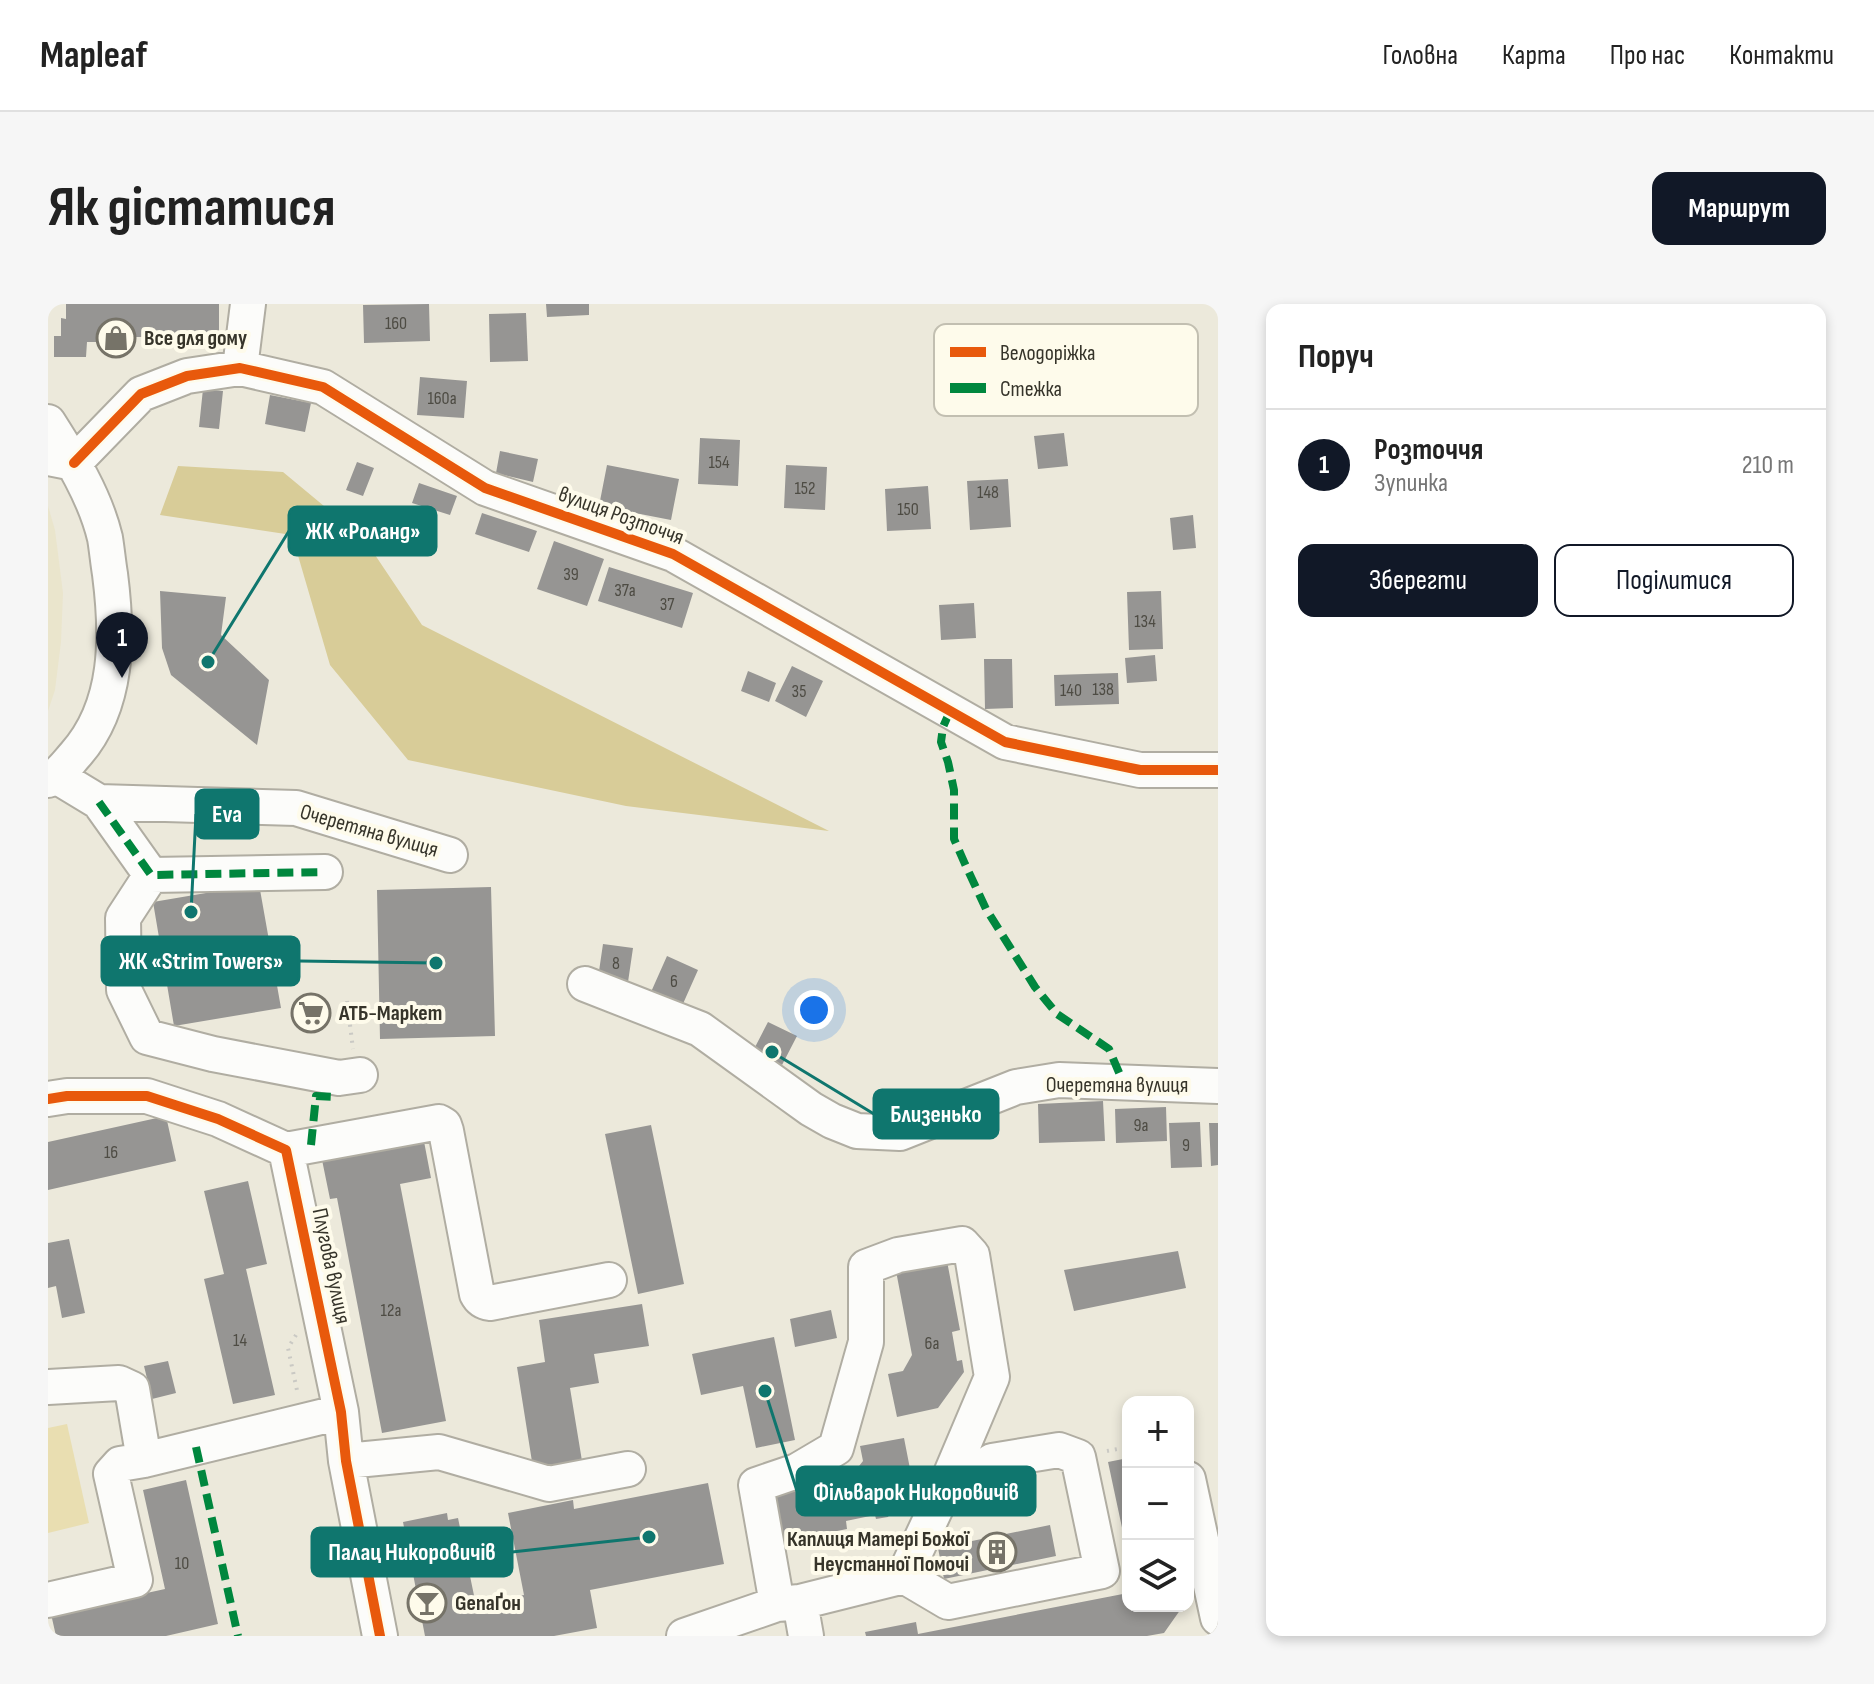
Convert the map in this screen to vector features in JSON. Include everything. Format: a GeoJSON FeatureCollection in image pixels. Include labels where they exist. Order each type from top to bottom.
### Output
{"type":"FeatureCollection","features":[{"type":"Feature","properties":{"kind":"street"},"geometry":{"type":"LineString","coordinates":[[240,368],[248,304]]}},
{"type":"Feature","properties":{"kind":"street","name":"вулиця Розточчя"},"geometry":{"type":"LineString","coordinates":[[61,460],[141,394],[187,376],[240,368],[323,387],[485,488],[673,554],[1005,742],[1140,770],[1218,770]]}},
{"type":"Feature","properties":{"kind":"street"},"geometry":{"type":"LineString","coordinates":[[48,422],[61,460],[90,496],[105,537],[115,610],[112,675],[102,714],[84,746],[51,778]]}},
{"type":"Feature","properties":{"kind":"street","name":"Очеретяна вулиця"},"geometry":{"type":"LineString","coordinates":[[51,778],[99,802],[296,808],[450,855]]}},
{"type":"Feature","properties":{"kind":"street"},"geometry":{"type":"LineString","coordinates":[[99,802],[151,875]]}},
{"type":"Feature","properties":{"kind":"street"},"geometry":{"type":"LineString","coordinates":[[151,875],[325,872]]}},
{"type":"Feature","properties":{"kind":"street"},"geometry":{"type":"LineString","coordinates":[[151,875],[123,918],[124,990],[147,1037],[213,1054],[339,1078],[358,1069]]}},
{"type":"Feature","properties":{"kind":"street","name":"Очеретяна вулиця"},"geometry":{"type":"LineString","coordinates":[[585,984],[700,1029],[811,1109],[857,1131],[900,1133],[1016,1087],[1059,1080],[1218,1086]]}},
{"type":"Feature","properties":{"kind":"street"},"geometry":{"type":"LineString","coordinates":[[48,1099],[67,1096],[147,1096],[218,1119],[286,1150],[439,1122],[446,1131],[480,1299],[490,1303],[609,1280]]}},
{"type":"Feature","properties":{"kind":"street","name":"Плугова вулиця"},"geometry":{"type":"LineString","coordinates":[[286,1150],[380,1636]]}},
{"type":"Feature","properties":{"kind":"street"},"geometry":{"type":"LineString","coordinates":[[806,1636],[788,1603],[756,1485],[797,1471],[836,1448],[866,1342],[866,1267],[898,1255],[962,1244],[972,1255],[992,1377],[904,1576]]}},
{"type":"Feature","properties":{"kind":"street"},"geometry":{"type":"LineString","coordinates":[[48,1387],[119,1383],[132,1389],[144,1460]]}},
{"type":"Feature","properties":{"kind":"street"},"geometry":{"type":"LineString","coordinates":[[48,1600],[135,1580],[111,1474],[120,1464],[336,1413]]}},
{"type":"Feature","properties":{"kind":"street"},"geometry":{"type":"LineString","coordinates":[[684,1636],[788,1603],[904,1576],[948,1602],[1102,1571],[1078,1457],[1059,1450],[992,1461],[942,1495]]}},
{"type":"Feature","properties":{"kind":"street"},"geometry":{"type":"LineString","coordinates":[[346,1461],[439,1452],[549,1484],[628,1469]]}},
{"type":"Feature","properties":{"kind":"street"},"geometry":{"type":"LineString","coordinates":[[1194,1507],[1218,1619],[1203,1636]]}},
{"type":"Feature","properties":{"kind":"path"},"geometry":{"type":"LineString","coordinates":[[347,1001],[358,1069]]}},
{"type":"Feature","properties":{"kind":"path"},"geometry":{"type":"LineString","coordinates":[[302,1327],[288,1348],[299,1401],[336,1413]]}},
{"type":"Feature","properties":{"kind":"shaded area"},"geometry":{"type":"Polygon","coordinates":[[[178,466],[283,472],[365,540],[422,625],[829,831],[626,806],[408,760],[330,665],[292,535],[160,515],[178,466]]]}},
{"type":"Feature","properties":{"kind":"shaded area"},"geometry":{"type":"Polygon","coordinates":[[[48,506],[55,530],[63,593],[55,690],[48,711],[48,506]]]}},
{"type":"Feature","properties":{"kind":"shaded area"},"geometry":{"type":"Polygon","coordinates":[[[67,1424],[89,1523],[48,1533],[48,1428],[67,1424]]]}},
{"type":"Feature","properties":{"kind":"building"},"geometry":{"type":"Polygon","coordinates":[[[66,304],[219,304],[219,337],[136,337],[136,342],[87,342],[86,357],[54,357],[54,336],[61,336],[61,318],[66,319],[66,304]]]}},
{"type":"Feature","properties":{"kind":"building"},"geometry":{"type":"Polygon","coordinates":[[[429,304],[430,341],[364,343],[363,305],[429,304]]]}},
{"type":"Feature","properties":{"kind":"building"},"geometry":{"type":"Polygon","coordinates":[[[546,304],[589,304],[589,315],[547,317],[546,304]]]}},
{"type":"Feature","properties":{"kind":"building"},"geometry":{"type":"Polygon","coordinates":[[[526,313],[528,361],[490,362],[489,314],[526,313]]]}},
{"type":"Feature","properties":{"kind":"building"},"geometry":{"type":"Polygon","coordinates":[[[420,377],[467,381],[464,418],[417,415],[420,377]]]}},
{"type":"Feature","properties":{"kind":"building"},"geometry":{"type":"Polygon","coordinates":[[[203,389],[223,391],[219,429],[199,427],[203,389]]]}},
{"type":"Feature","properties":{"kind":"building"},"geometry":{"type":"Polygon","coordinates":[[[270,395],[311,403],[305,432],[265,424],[270,395]]]}},
{"type":"Feature","properties":{"kind":"building"},"geometry":{"type":"Polygon","coordinates":[[[1064,433],[1068,466],[1038,469],[1034,436],[1064,433]]]}},
{"type":"Feature","properties":{"kind":"building"},"geometry":{"type":"Polygon","coordinates":[[[700,438],[740,440],[738,486],[698,484],[700,438]]]}},
{"type":"Feature","properties":{"kind":"building"},"geometry":{"type":"Polygon","coordinates":[[[500,451],[538,459],[533,482],[496,473],[500,451]]]}},
{"type":"Feature","properties":{"kind":"building"},"geometry":{"type":"Polygon","coordinates":[[[357,462],[374,468],[363,496],[346,490],[357,462]]]}},
{"type":"Feature","properties":{"kind":"building"},"geometry":{"type":"Polygon","coordinates":[[[607,465],[679,479],[671,520],[599,506],[607,465]]]}},
{"type":"Feature","properties":{"kind":"building"},"geometry":{"type":"Polygon","coordinates":[[[786,465],[827,467],[825,510],[784,508],[786,465]]]}},
{"type":"Feature","properties":{"kind":"building"},"geometry":{"type":"Polygon","coordinates":[[[1008,479],[1011,527],[970,530],[967,481],[1008,479]]]}},
{"type":"Feature","properties":{"kind":"building"},"geometry":{"type":"Polygon","coordinates":[[[419,483],[457,496],[450,515],[412,503],[419,483]]]}},
{"type":"Feature","properties":{"kind":"building"},"geometry":{"type":"Polygon","coordinates":[[[928,486],[931,529],[887,531],[885,489],[928,486]]]}},
{"type":"Feature","properties":{"kind":"building"},"geometry":{"type":"Polygon","coordinates":[[[482,513],[537,531],[529,552],[475,534],[482,513]]]}},
{"type":"Feature","properties":{"kind":"building"},"geometry":{"type":"Polygon","coordinates":[[[1193,515],[1196,548],[1173,550],[1170,518],[1193,515]]]}},
{"type":"Feature","properties":{"kind":"building"},"geometry":{"type":"Polygon","coordinates":[[[554,541],[604,559],[587,606],[537,589],[554,541]]]}},
{"type":"Feature","properties":{"kind":"building"},"geometry":{"type":"Polygon","coordinates":[[[609,567],[693,593],[682,628],[598,601],[609,567]]]}},
{"type":"Feature","properties":{"kind":"building"},"geometry":{"type":"Polygon","coordinates":[[[160,591],[226,597],[221,635],[269,680],[257,745],[171,675],[162,648],[160,591]]]}},
{"type":"Feature","properties":{"kind":"building"},"geometry":{"type":"Polygon","coordinates":[[[1161,591],[1163,649],[1129,650],[1127,592],[1161,591]]]}},
{"type":"Feature","properties":{"kind":"building"},"geometry":{"type":"Polygon","coordinates":[[[974,603],[976,638],[941,640],[939,605],[974,603]]]}},
{"type":"Feature","properties":{"kind":"building"},"geometry":{"type":"Polygon","coordinates":[[[1155,655],[1157,681],[1127,683],[1125,658],[1155,655]]]}},
{"type":"Feature","properties":{"kind":"building"},"geometry":{"type":"Polygon","coordinates":[[[984,659],[1012,659],[1013,708],[985,709],[984,659]]]}},
{"type":"Feature","properties":{"kind":"building"},"geometry":{"type":"Polygon","coordinates":[[[792,666],[823,681],[806,717],[775,701],[792,666]]]}},
{"type":"Feature","properties":{"kind":"building"},"geometry":{"type":"Polygon","coordinates":[[[748,671],[776,683],[769,702],[741,691],[748,671]]]}},
{"type":"Feature","properties":{"kind":"building"},"geometry":{"type":"Polygon","coordinates":[[[1118,673],[1119,704],[1055,706],[1054,675],[1118,673]]]}},
{"type":"Feature","properties":{"kind":"building"},"geometry":{"type":"Polygon","coordinates":[[[259,884],[281,1008],[174,1026],[153,902],[259,884]]]}},
{"type":"Feature","properties":{"kind":"building"},"geometry":{"type":"Polygon","coordinates":[[[491,887],[495,1036],[380,1039],[377,890],[491,887]]]}},
{"type":"Feature","properties":{"kind":"building"},"geometry":{"type":"Polygon","coordinates":[[[603,944],[633,948],[628,982],[598,978],[603,944]]]}},
{"type":"Feature","properties":{"kind":"building"},"geometry":{"type":"Polygon","coordinates":[[[667,956],[698,970],[682,1006],[651,992],[667,956]]]}},
{"type":"Feature","properties":{"kind":"building"},"geometry":{"type":"Polygon","coordinates":[[[768,1022],[797,1036],[782,1065],[753,1051],[768,1022]]]}},
{"type":"Feature","properties":{"kind":"building"},"geometry":{"type":"Polygon","coordinates":[[[1103,1101],[1105,1141],[1039,1143],[1038,1104],[1103,1101]]]}},
{"type":"Feature","properties":{"kind":"building"},"geometry":{"type":"Polygon","coordinates":[[[1166,1107],[1167,1141],[1116,1143],[1115,1109],[1166,1107]]]}},
{"type":"Feature","properties":{"kind":"building"},"geometry":{"type":"Polygon","coordinates":[[[166,1116],[176,1161],[48,1190],[48,1142],[166,1116]]]}},
{"type":"Feature","properties":{"kind":"building"},"geometry":{"type":"Polygon","coordinates":[[[1200,1122],[1202,1167],[1171,1168],[1169,1123],[1200,1122]]]}},
{"type":"Feature","properties":{"kind":"building"},"geometry":{"type":"Polygon","coordinates":[[[1209,1123],[1218,1123],[1218,1165],[1211,1166],[1209,1123]]]}},
{"type":"Feature","properties":{"kind":"building"},"geometry":{"type":"Polygon","coordinates":[[[651,1125],[684,1284],[638,1294],[605,1134],[651,1125]]]}},
{"type":"Feature","properties":{"kind":"building"},"geometry":{"type":"Polygon","coordinates":[[[422,1131],[431,1178],[400,1184],[446,1421],[382,1433],[337,1198],[330,1199],[320,1150],[422,1131]]]}},
{"type":"Feature","properties":{"kind":"building"},"geometry":{"type":"Polygon","coordinates":[[[248,1181],[267,1264],[246,1269],[275,1395],[233,1404],[204,1279],[224,1274],[204,1191],[248,1181]]]}},
{"type":"Feature","properties":{"kind":"building"},"geometry":{"type":"Polygon","coordinates":[[[69,1239],[85,1313],[62,1318],[56,1286],[48,1288],[48,1243],[69,1239]]]}},
{"type":"Feature","properties":{"kind":"building"},"geometry":{"type":"Polygon","coordinates":[[[1178,1251],[1186,1288],[1074,1311],[1064,1270],[1178,1251]]]}},
{"type":"Feature","properties":{"kind":"building"},"geometry":{"type":"Polygon","coordinates":[[[947,1261],[960,1330],[952,1332],[957,1361],[962,1360],[964,1372],[938,1408],[897,1417],[888,1374],[903,1371],[912,1355],[896,1271],[947,1261]]]}},
{"type":"Feature","properties":{"kind":"building"},"geometry":{"type":"Polygon","coordinates":[[[642,1304],[649,1346],[594,1354],[599,1383],[570,1388],[582,1461],[533,1468],[517,1367],[545,1362],[539,1320],[642,1304]]]}},
{"type":"Feature","properties":{"kind":"building"},"geometry":{"type":"Polygon","coordinates":[[[831,1310],[837,1338],[795,1347],[790,1319],[831,1310]]]}},
{"type":"Feature","properties":{"kind":"building"},"geometry":{"type":"Polygon","coordinates":[[[774,1337],[795,1440],[756,1448],[743,1386],[701,1395],[692,1354],[774,1337]]]}},
{"type":"Feature","properties":{"kind":"building"},"geometry":{"type":"Polygon","coordinates":[[[168,1361],[176,1393],[152,1399],[144,1366],[168,1361]]]}},
{"type":"Feature","properties":{"kind":"building"},"geometry":{"type":"Polygon","coordinates":[[[904,1438],[912,1479],[888,1517],[876,1519],[875,1515],[846,1521],[847,1529],[778,1543],[768,1492],[852,1475],[863,1461],[860,1446],[904,1438]]]}},
{"type":"Feature","properties":{"kind":"building"},"geometry":{"type":"Polygon","coordinates":[[[1122,1459],[1122,1528],[1108,1462],[1122,1459]]]}},
{"type":"Feature","properties":{"kind":"building"},"geometry":{"type":"Polygon","coordinates":[[[186,1480],[218,1624],[166,1636],[56,1636],[51,1614],[165,1589],[143,1490],[186,1480]]]}},
{"type":"Feature","properties":{"kind":"building"},"geometry":{"type":"Polygon","coordinates":[[[708,1483],[724,1564],[590,1590],[597,1628],[554,1636],[425,1636],[403,1522],[447,1513],[448,1520],[458,1518],[476,1605],[524,1595],[508,1513],[573,1500],[574,1509],[708,1483]]]}},
{"type":"Feature","properties":{"kind":"building","name":"Каплиця Матері Божої Неустанної Помочі"},"geometry":{"type":"Polygon","coordinates":[[[1050,1525],[1056,1556],[944,1579],[938,1548],[1050,1525]]]}},
{"type":"Feature","properties":{"kind":"building"},"geometry":{"type":"Polygon","coordinates":[[[1122,1594],[1122,1612],[1179,1612],[1164,1633],[1147,1636],[866,1636],[865,1632],[916,1622],[918,1634],[1122,1594]]]}},
{"type":"Feature","properties":{"kind":"marked path"},"geometry":{"type":"LineString","coordinates":[[950,711],[941,742],[954,790],[954,839],[965,864],[986,909],[1035,987],[1057,1014],[1109,1049],[1123,1082]]}},
{"type":"Feature","properties":{"kind":"marked path"},"geometry":{"type":"LineString","coordinates":[[99,802],[151,875],[325,872]]}},
{"type":"Feature","properties":{"kind":"marked path"},"geometry":{"type":"LineString","coordinates":[[311,1145],[316,1096],[338,1097]]}},
{"type":"Feature","properties":{"kind":"marked path"},"geometry":{"type":"LineString","coordinates":[[196,1447],[238,1636]]}},
{"type":"Feature","properties":{"kind":"cycle path"},"geometry":{"type":"LineString","coordinates":[[74,463],[141,394],[187,376],[240,368],[323,387],[485,488],[673,554],[1005,742],[1140,770],[1218,770]]}},
{"type":"Feature","properties":{"kind":"cycle path"},"geometry":{"type":"LineString","coordinates":[[48,1099],[67,1096],[147,1096],[218,1119],[286,1150],[341,1412],[346,1461],[380,1636]]}},
{"type":"Feature","properties":{"kind":"place","name":"Все для дому"},"geometry":{"type":"Point","coordinates":[116,338]}},
{"type":"Feature","properties":{"kind":"place","name":"ЖК «Роланд»"},"geometry":{"type":"Point","coordinates":[208,662]}},
{"type":"Feature","properties":{"kind":"place","name":"Розточчя"},"geometry":{"type":"Point","coordinates":[122,678]}},
{"type":"Feature","properties":{"kind":"place","name":"Eva"},"geometry":{"type":"Point","coordinates":[191,912]}},
{"type":"Feature","properties":{"kind":"place","name":"ЖК «Strim Towers»"},"geometry":{"type":"Point","coordinates":[436,963]}},
{"type":"Feature","properties":{"kind":"place","name":"АТБ-Маркет"},"geometry":{"type":"Point","coordinates":[311,1013]}},
{"type":"Feature","properties":{"kind":"place","name":"Близенько"},"geometry":{"type":"Point","coordinates":[772,1052]}},
{"type":"Feature","properties":{"kind":"place","name":"Фільварок Никоровичів"},"geometry":{"type":"Point","coordinates":[765,1391]}},
{"type":"Feature","properties":{"kind":"place","name":"Палац Никоровичів"},"geometry":{"type":"Point","coordinates":[649,1537]}},
{"type":"Feature","properties":{"kind":"place","name":"Каплиця Матері Божої Неустанної Помочі"},"geometry":{"type":"Point","coordinates":[997,1552]}},
{"type":"Feature","properties":{"kind":"place","name":"GenaҐон"},"geometry":{"type":"Point","coordinates":[427,1603]}}]}
